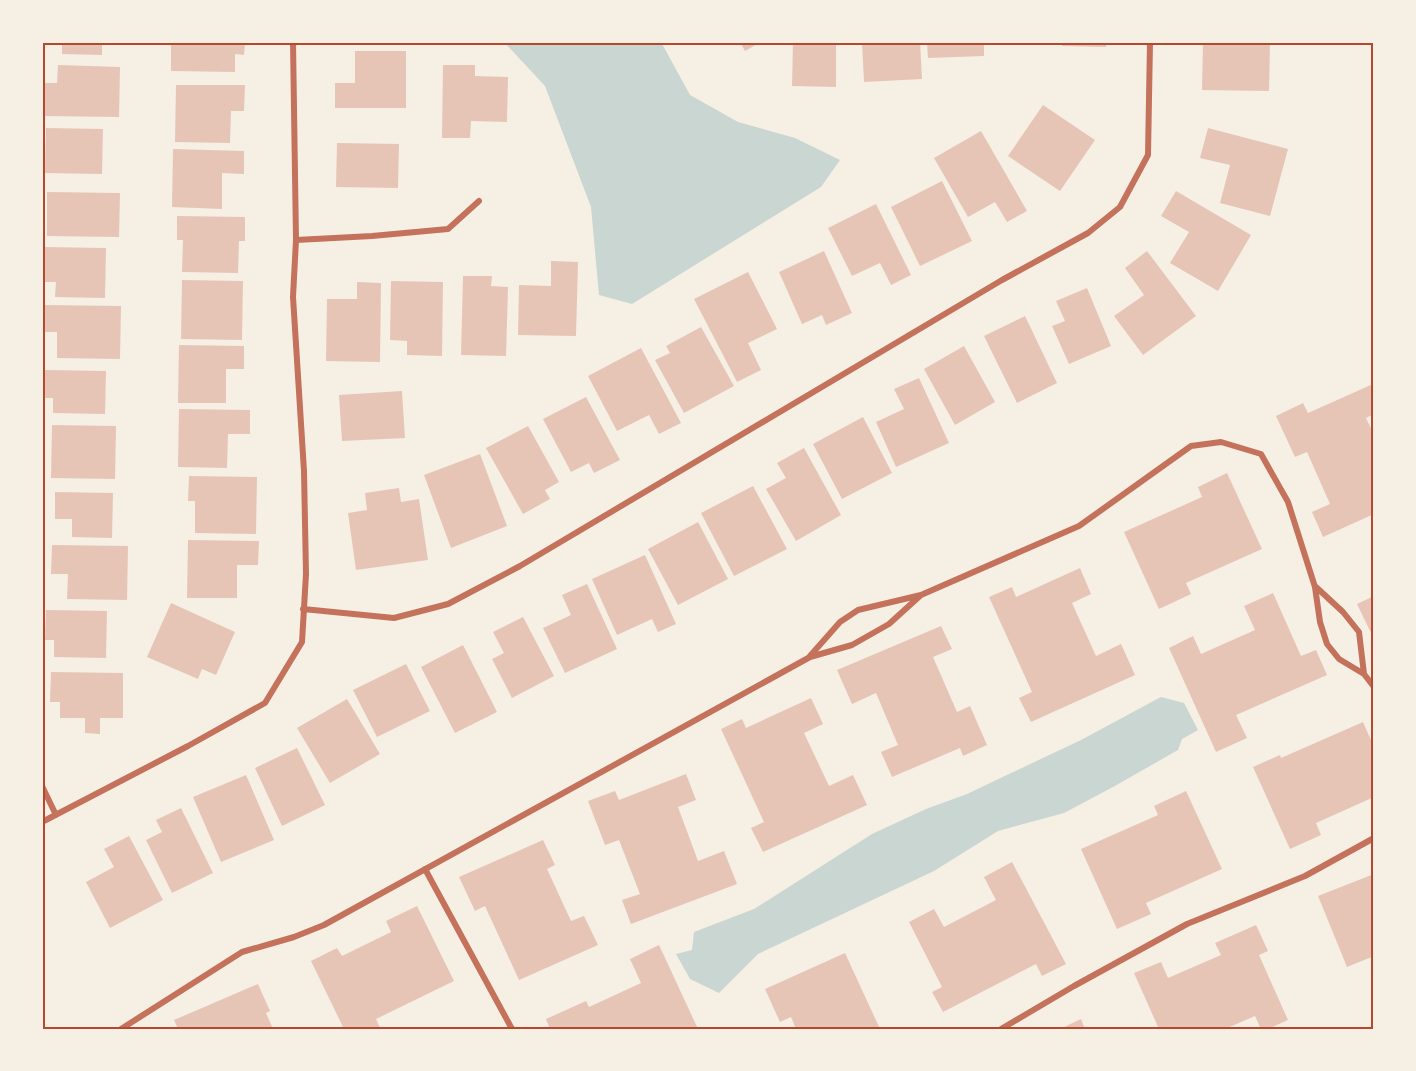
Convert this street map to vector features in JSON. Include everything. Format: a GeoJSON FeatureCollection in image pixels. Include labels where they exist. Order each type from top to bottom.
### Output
{"type":"FeatureCollection","features":[{"type":"Feature","properties":{"kind":"street"},"geometry":{"type":"LineString","coordinates":[[42,822],[265,703],[302,642],[306,574],[304,471],[293,297],[296,240],[293,42]]}},
{"type":"Feature","properties":{"kind":"street"},"geometry":{"type":"LineString","coordinates":[[303,609],[394,618],[448,604],[520,566],[1002,280],[1088,233],[1120,207],[1148,155],[1150,42]]}},
{"type":"Feature","properties":{"kind":"street"},"geometry":{"type":"LineString","coordinates":[[296,240],[448,229],[479,201]]}},
{"type":"Feature","properties":{"kind":"street"},"geometry":{"type":"LineString","coordinates":[[810,657],[840,622],[858,610],[921,595],[1079,526],[1191,446],[1221,442],[1261,454],[1288,502],[1315,587],[1320,622],[1327,644],[1339,659],[1364,674],[1374,687]]}},
{"type":"Feature","properties":{"kind":"street"},"geometry":{"type":"LineString","coordinates":[[1315,587],[1343,612],[1359,632],[1364,674]]}},
{"type":"Feature","properties":{"kind":"street"},"geometry":{"type":"LineString","coordinates":[[121,1029],[242,952],[294,937],[324,925],[810,657],[852,645],[889,624],[921,595]]}},
{"type":"Feature","properties":{"kind":"street"},"geometry":{"type":"LineString","coordinates":[[42,786],[56,814]]}},
{"type":"Feature","properties":{"kind":"street"},"geometry":{"type":"LineString","coordinates":[[1001,1029],[1187,924],[1305,876],[1374,838]]}},
{"type":"Feature","properties":{"kind":"street"},"geometry":{"type":"LineString","coordinates":[[425,869],[512,1029]]}},
{"type":"Feature","properties":{"kind":"shaded area"},"geometry":{"type":"Polygon","coordinates":[[[504,42],[661,42],[690,95],[738,122],[795,138],[840,160],[821,187],[632,304],[599,295],[591,207],[545,86],[504,42]]]}},
{"type":"Feature","properties":{"kind":"shaded area"},"geometry":{"type":"Polygon","coordinates":[[[1161,697],[1184,703],[1198,730],[1182,739],[1178,750],[1064,813],[998,831],[934,871],[758,954],[719,993],[690,979],[676,954],[692,950],[694,932],[754,909],[872,834],[926,809],[967,794],[1081,740],[1161,697]]]}},
{"type":"Feature","properties":{"kind":"building"},"geometry":{"type":"Polygon","coordinates":[[[62,42],[102,42],[102,55],[62,54],[62,42]]]}},
{"type":"Feature","properties":{"kind":"building"},"geometry":{"type":"Polygon","coordinates":[[[171,42],[245,42],[244,55],[235,54],[235,72],[171,71],[171,42]]]}},
{"type":"Feature","properties":{"kind":"building"},"geometry":{"type":"Polygon","coordinates":[[[740,42],[761,42],[745,51],[740,42]]]}},
{"type":"Feature","properties":{"kind":"building"},"geometry":{"type":"Polygon","coordinates":[[[793,42],[836,42],[836,87],[792,86],[793,42]]]}},
{"type":"Feature","properties":{"kind":"building"},"geometry":{"type":"Polygon","coordinates":[[[862,42],[920,42],[922,79],[864,82],[862,42]]]}},
{"type":"Feature","properties":{"kind":"building"},"geometry":{"type":"Polygon","coordinates":[[[927,42],[984,42],[984,56],[928,58],[927,42]]]}},
{"type":"Feature","properties":{"kind":"building"},"geometry":{"type":"Polygon","coordinates":[[[1062,42],[1106,42],[1106,47],[1062,46],[1062,42]]]}},
{"type":"Feature","properties":{"kind":"building"},"geometry":{"type":"Polygon","coordinates":[[[1203,42],[1270,42],[1269,91],[1202,90],[1203,42]]]}},
{"type":"Feature","properties":{"kind":"building"},"geometry":{"type":"Polygon","coordinates":[[[355,51],[406,51],[406,108],[335,108],[335,83],[355,83],[355,51]]]}},
{"type":"Feature","properties":{"kind":"building"},"geometry":{"type":"Polygon","coordinates":[[[58,65],[120,67],[119,117],[43,116],[44,83],[57,83],[58,65]]]}},
{"type":"Feature","properties":{"kind":"building"},"geometry":{"type":"Polygon","coordinates":[[[443,65],[475,65],[475,76],[508,77],[507,122],[471,121],[470,138],[442,138],[443,65]]]}},
{"type":"Feature","properties":{"kind":"building"},"geometry":{"type":"Polygon","coordinates":[[[176,85],[245,85],[244,111],[231,111],[230,143],[175,142],[176,85]]]}},
{"type":"Feature","properties":{"kind":"building"},"geometry":{"type":"Polygon","coordinates":[[[1043,105],[1095,140],[1060,191],[1008,156],[1043,105]]]}},
{"type":"Feature","properties":{"kind":"building"},"geometry":{"type":"Polygon","coordinates":[[[46,128],[103,129],[102,174],[45,173],[46,128]]]}},
{"type":"Feature","properties":{"kind":"building"},"geometry":{"type":"Polygon","coordinates":[[[1208,128],[1288,149],[1270,216],[1220,203],[1230,165],[1200,158],[1208,128]]]}},
{"type":"Feature","properties":{"kind":"building"},"geometry":{"type":"Polygon","coordinates":[[[981,131],[1027,211],[1007,222],[995,202],[968,217],[934,158],[981,131]]]}},
{"type":"Feature","properties":{"kind":"building"},"geometry":{"type":"Polygon","coordinates":[[[337,143],[399,144],[398,188],[336,187],[337,143]]]}},
{"type":"Feature","properties":{"kind":"building"},"geometry":{"type":"Polygon","coordinates":[[[173,149],[244,151],[244,174],[222,173],[222,209],[172,207],[173,149]]]}},
{"type":"Feature","properties":{"kind":"building"},"geometry":{"type":"Polygon","coordinates":[[[942,181],[972,241],[920,266],[891,207],[942,181]]]}},
{"type":"Feature","properties":{"kind":"building"},"geometry":{"type":"Polygon","coordinates":[[[1176,191],[1251,235],[1218,291],[1170,263],[1189,232],[1161,216],[1176,191]]]}},
{"type":"Feature","properties":{"kind":"building"},"geometry":{"type":"Polygon","coordinates":[[[47,192],[120,193],[119,237],[47,236],[47,192]]]}},
{"type":"Feature","properties":{"kind":"building"},"geometry":{"type":"Polygon","coordinates":[[[876,204],[911,275],[891,285],[880,263],[852,276],[828,228],[876,204]]]}},
{"type":"Feature","properties":{"kind":"building"},"geometry":{"type":"Polygon","coordinates":[[[177,216],[245,217],[245,241],[239,241],[238,273],[182,272],[183,240],[177,240],[177,216]]]}},
{"type":"Feature","properties":{"kind":"building"},"geometry":{"type":"Polygon","coordinates":[[[44,247],[106,248],[105,298],[55,297],[56,282],[43,282],[44,247]]]}},
{"type":"Feature","properties":{"kind":"building"},"geometry":{"type":"Polygon","coordinates":[[[824,251],[852,313],[826,325],[822,315],[802,324],[779,272],[824,251]]]}},
{"type":"Feature","properties":{"kind":"building"},"geometry":{"type":"Polygon","coordinates":[[[1147,251],[1196,316],[1143,355],[1114,316],[1144,295],[1125,268],[1147,251]]]}},
{"type":"Feature","properties":{"kind":"building"},"geometry":{"type":"Polygon","coordinates":[[[551,261],[578,262],[576,336],[518,335],[519,285],[551,286],[551,261]]]}},
{"type":"Feature","properties":{"kind":"building"},"geometry":{"type":"Polygon","coordinates":[[[748,272],[777,329],[748,343],[761,370],[737,382],[694,299],[748,272]]]}},
{"type":"Feature","properties":{"kind":"building"},"geometry":{"type":"Polygon","coordinates":[[[463,276],[492,276],[491,286],[508,287],[506,356],[461,355],[463,276]]]}},
{"type":"Feature","properties":{"kind":"building"},"geometry":{"type":"Polygon","coordinates":[[[182,280],[243,281],[242,340],[181,339],[182,280]]]}},
{"type":"Feature","properties":{"kind":"building"},"geometry":{"type":"Polygon","coordinates":[[[391,281],[443,282],[442,356],[407,355],[407,341],[390,340],[391,281]]]}},
{"type":"Feature","properties":{"kind":"building"},"geometry":{"type":"Polygon","coordinates":[[[357,282],[381,283],[380,362],[326,361],[327,299],[357,299],[357,282]]]}},
{"type":"Feature","properties":{"kind":"building"},"geometry":{"type":"Polygon","coordinates":[[[1087,288],[1111,346],[1069,364],[1052,326],[1065,321],[1056,301],[1087,288]]]}},
{"type":"Feature","properties":{"kind":"building"},"geometry":{"type":"Polygon","coordinates":[[[43,305],[121,306],[120,359],[57,358],[57,332],[43,332],[43,305]]]}},
{"type":"Feature","properties":{"kind":"building"},"geometry":{"type":"Polygon","coordinates":[[[1025,316],[1057,383],[1017,403],[984,336],[1025,316]]]}},
{"type":"Feature","properties":{"kind":"building"},"geometry":{"type":"Polygon","coordinates":[[[701,327],[734,386],[684,413],[655,360],[670,353],[666,346],[701,327]]]}},
{"type":"Feature","properties":{"kind":"building"},"geometry":{"type":"Polygon","coordinates":[[[179,345],[244,346],[244,369],[226,369],[226,403],[178,403],[179,345]]]}},
{"type":"Feature","properties":{"kind":"building"},"geometry":{"type":"Polygon","coordinates":[[[964,346],[995,402],[955,425],[924,369],[964,346]]]}},
{"type":"Feature","properties":{"kind":"building"},"geometry":{"type":"Polygon","coordinates":[[[641,348],[681,423],[659,434],[649,415],[617,431],[588,376],[641,348]]]}},
{"type":"Feature","properties":{"kind":"building"},"geometry":{"type":"Polygon","coordinates":[[[44,370],[106,371],[105,414],[53,413],[53,398],[43,398],[44,370]]]}},
{"type":"Feature","properties":{"kind":"building"},"geometry":{"type":"Polygon","coordinates":[[[919,378],[949,443],[896,467],[876,422],[904,409],[894,389],[919,378]]]}},
{"type":"Feature","properties":{"kind":"building"},"geometry":{"type":"Polygon","coordinates":[[[1373,384],[1374,414],[1366,418],[1374,435],[1374,514],[1323,537],[1312,512],[1330,504],[1307,452],[1295,457],[1276,416],[1303,403],[1308,413],[1373,384]]]}},
{"type":"Feature","properties":{"kind":"building"},"geometry":{"type":"Polygon","coordinates":[[[402,391],[405,438],[342,441],[339,395],[402,391]]]}},
{"type":"Feature","properties":{"kind":"building"},"geometry":{"type":"Polygon","coordinates":[[[586,397],[620,460],[594,473],[589,463],[571,472],[543,419],[586,397]]]}},
{"type":"Feature","properties":{"kind":"building"},"geometry":{"type":"Polygon","coordinates":[[[179,409],[250,410],[250,434],[228,434],[227,468],[178,467],[179,409]]]}},
{"type":"Feature","properties":{"kind":"building"},"geometry":{"type":"Polygon","coordinates":[[[863,417],[892,473],[842,499],[813,444],[863,417]]]}},
{"type":"Feature","properties":{"kind":"building"},"geometry":{"type":"Polygon","coordinates":[[[52,425],[116,426],[115,479],[51,478],[52,425]]]}},
{"type":"Feature","properties":{"kind":"building"},"geometry":{"type":"Polygon","coordinates":[[[528,426],[559,482],[545,490],[550,499],[523,514],[486,448],[528,426]]]}},
{"type":"Feature","properties":{"kind":"building"},"geometry":{"type":"Polygon","coordinates":[[[804,448],[841,515],[796,541],[766,489],[786,478],[777,463],[804,448]]]}},
{"type":"Feature","properties":{"kind":"building"},"geometry":{"type":"Polygon","coordinates":[[[480,454],[507,526],[451,548],[424,475],[480,454]]]}},
{"type":"Feature","properties":{"kind":"building"},"geometry":{"type":"Polygon","coordinates":[[[1227,473],[1262,549],[1186,583],[1191,594],[1159,609],[1124,532],[1202,497],[1198,487],[1227,473]]]}},
{"type":"Feature","properties":{"kind":"building"},"geometry":{"type":"Polygon","coordinates":[[[189,476],[257,477],[256,534],[195,533],[195,501],[188,501],[189,476]]]}},
{"type":"Feature","properties":{"kind":"building"},"geometry":{"type":"Polygon","coordinates":[[[753,486],[787,549],[734,576],[701,513],[753,486]]]}},
{"type":"Feature","properties":{"kind":"building"},"geometry":{"type":"Polygon","coordinates":[[[399,488],[401,502],[419,499],[428,560],[356,570],[348,513],[367,510],[365,493],[399,488]]]}},
{"type":"Feature","properties":{"kind":"building"},"geometry":{"type":"Polygon","coordinates":[[[55,492],[113,493],[112,538],[72,537],[72,519],[55,519],[55,492]]]}},
{"type":"Feature","properties":{"kind":"building"},"geometry":{"type":"Polygon","coordinates":[[[698,522],[728,579],[678,605],[648,549],[698,522]]]}},
{"type":"Feature","properties":{"kind":"building"},"geometry":{"type":"Polygon","coordinates":[[[188,540],[259,541],[258,565],[237,565],[237,598],[187,598],[188,540]]]}},
{"type":"Feature","properties":{"kind":"building"},"geometry":{"type":"Polygon","coordinates":[[[52,545],[128,546],[127,600],[67,599],[68,574],[51,574],[52,545]]]}},
{"type":"Feature","properties":{"kind":"building"},"geometry":{"type":"Polygon","coordinates":[[[645,555],[676,624],[658,632],[652,619],[617,635],[592,579],[645,555]]]}},
{"type":"Feature","properties":{"kind":"building"},"geometry":{"type":"Polygon","coordinates":[[[1080,568],[1091,594],[1072,603],[1096,656],[1121,644],[1135,675],[1031,722],[1019,698],[1032,692],[989,597],[1012,587],[1016,597],[1080,568]]]}},
{"type":"Feature","properties":{"kind":"building"},"geometry":{"type":"Polygon","coordinates":[[[587,584],[617,649],[565,673],[543,628],[571,615],[562,595],[587,584]]]}},
{"type":"Feature","properties":{"kind":"building"},"geometry":{"type":"Polygon","coordinates":[[[1273,593],[1301,656],[1316,650],[1327,675],[1236,715],[1247,738],[1216,752],[1169,648],[1193,636],[1201,654],[1255,630],[1244,606],[1273,593]]]}},
{"type":"Feature","properties":{"kind":"building"},"geometry":{"type":"Polygon","coordinates":[[[1374,596],[1374,632],[1371,633],[1357,604],[1374,596]]]}},
{"type":"Feature","properties":{"kind":"building"},"geometry":{"type":"Polygon","coordinates":[[[171,603],[235,632],[216,675],[202,669],[198,679],[147,657],[171,603]]]}},
{"type":"Feature","properties":{"kind":"building"},"geometry":{"type":"Polygon","coordinates":[[[46,610],[107,611],[106,658],[54,657],[54,640],[45,640],[46,610]]]}},
{"type":"Feature","properties":{"kind":"building"},"geometry":{"type":"Polygon","coordinates":[[[523,617],[554,676],[512,698],[492,659],[504,653],[493,632],[523,617]]]}},
{"type":"Feature","properties":{"kind":"building"},"geometry":{"type":"Polygon","coordinates":[[[941,626],[952,649],[933,657],[957,712],[970,706],[987,745],[963,756],[960,748],[892,777],[881,752],[898,745],[876,693],[852,704],[837,670],[941,626]]]}},
{"type":"Feature","properties":{"kind":"building"},"geometry":{"type":"Polygon","coordinates":[[[463,645],[497,712],[455,733],[421,667],[463,645]]]}},
{"type":"Feature","properties":{"kind":"building"},"geometry":{"type":"Polygon","coordinates":[[[406,664],[430,711],[377,737],[353,690],[406,664]]]}},
{"type":"Feature","properties":{"kind":"building"},"geometry":{"type":"Polygon","coordinates":[[[51,672],[123,673],[123,718],[100,718],[100,734],[85,733],[85,718],[60,718],[60,702],[50,702],[51,672]]]}},
{"type":"Feature","properties":{"kind":"building"},"geometry":{"type":"Polygon","coordinates":[[[811,698],[823,724],[804,733],[829,786],[853,775],[867,805],[763,852],[751,828],[764,822],[721,729],[742,719],[746,728],[811,698]]]}},
{"type":"Feature","properties":{"kind":"building"},"geometry":{"type":"Polygon","coordinates":[[[347,699],[380,754],[330,783],[297,728],[347,699]]]}},
{"type":"Feature","properties":{"kind":"building"},"geometry":{"type":"Polygon","coordinates":[[[1363,722],[1374,747],[1374,797],[1316,823],[1321,835],[1290,849],[1253,767],[1280,755],[1281,758],[1363,722]]]}},
{"type":"Feature","properties":{"kind":"building"},"geometry":{"type":"Polygon","coordinates":[[[297,748],[325,805],[282,826],[255,768],[297,748]]]}},
{"type":"Feature","properties":{"kind":"building"},"geometry":{"type":"Polygon","coordinates":[[[686,774],[696,800],[678,807],[698,861],[724,851],[737,884],[631,924],[622,900],[640,894],[619,840],[605,845],[588,801],[615,791],[619,800],[686,774]]]}},
{"type":"Feature","properties":{"kind":"building"},"geometry":{"type":"Polygon","coordinates":[[[246,775],[274,840],[221,862],[193,797],[246,775]]]}},
{"type":"Feature","properties":{"kind":"building"},"geometry":{"type":"Polygon","coordinates":[[[1186,791],[1222,869],[1146,903],[1151,914],[1117,929],[1081,849],[1158,815],[1154,806],[1186,791]]]}},
{"type":"Feature","properties":{"kind":"building"},"geometry":{"type":"Polygon","coordinates":[[[181,808],[213,873],[172,893],[146,840],[162,832],[156,820],[181,808]]]}},
{"type":"Feature","properties":{"kind":"building"},"geometry":{"type":"Polygon","coordinates":[[[129,836],[163,900],[110,928],[86,882],[114,867],[104,849],[129,836]]]}},
{"type":"Feature","properties":{"kind":"building"},"geometry":{"type":"Polygon","coordinates":[[[543,840],[555,865],[547,869],[571,921],[584,916],[598,945],[519,980],[485,906],[475,911],[459,877],[543,840]]]}},
{"type":"Feature","properties":{"kind":"building"},"geometry":{"type":"Polygon","coordinates":[[[1012,862],[1066,964],[1042,976],[1036,964],[943,1012],[932,992],[942,987],[909,922],[934,909],[944,927],[996,900],[984,877],[1012,862]]]}},
{"type":"Feature","properties":{"kind":"building"},"geometry":{"type":"Polygon","coordinates":[[[1374,874],[1374,956],[1347,967],[1318,896],[1374,874]]]}},
{"type":"Feature","properties":{"kind":"building"},"geometry":{"type":"Polygon","coordinates":[[[417,906],[454,981],[376,1019],[380,1028],[378,1029],[344,1029],[311,961],[337,948],[342,956],[391,932],[386,921],[417,906]]]}},
{"type":"Feature","properties":{"kind":"building"},"geometry":{"type":"Polygon","coordinates":[[[1256,925],[1268,951],[1259,955],[1288,1020],[1268,1029],[1261,1029],[1255,1016],[1225,1029],[1159,1029],[1134,973],[1161,962],[1168,978],[1221,955],[1215,943],[1256,925]]]}},
{"type":"Feature","properties":{"kind":"building"},"geometry":{"type":"Polygon","coordinates":[[[659,945],[698,1029],[550,1029],[546,1019],[586,1001],[589,1007],[641,983],[630,959],[659,945]]]}},
{"type":"Feature","properties":{"kind":"building"},"geometry":{"type":"Polygon","coordinates":[[[845,953],[880,1029],[796,1029],[791,1017],[780,1022],[765,989],[845,953]]]}},
{"type":"Feature","properties":{"kind":"building"},"geometry":{"type":"Polygon","coordinates":[[[258,984],[270,1011],[266,1013],[273,1029],[178,1029],[174,1020],[258,984]]]}},
{"type":"Feature","properties":{"kind":"building"},"geometry":{"type":"Polygon","coordinates":[[[1081,1019],[1085,1029],[1060,1029],[1081,1019]]]}}]}
